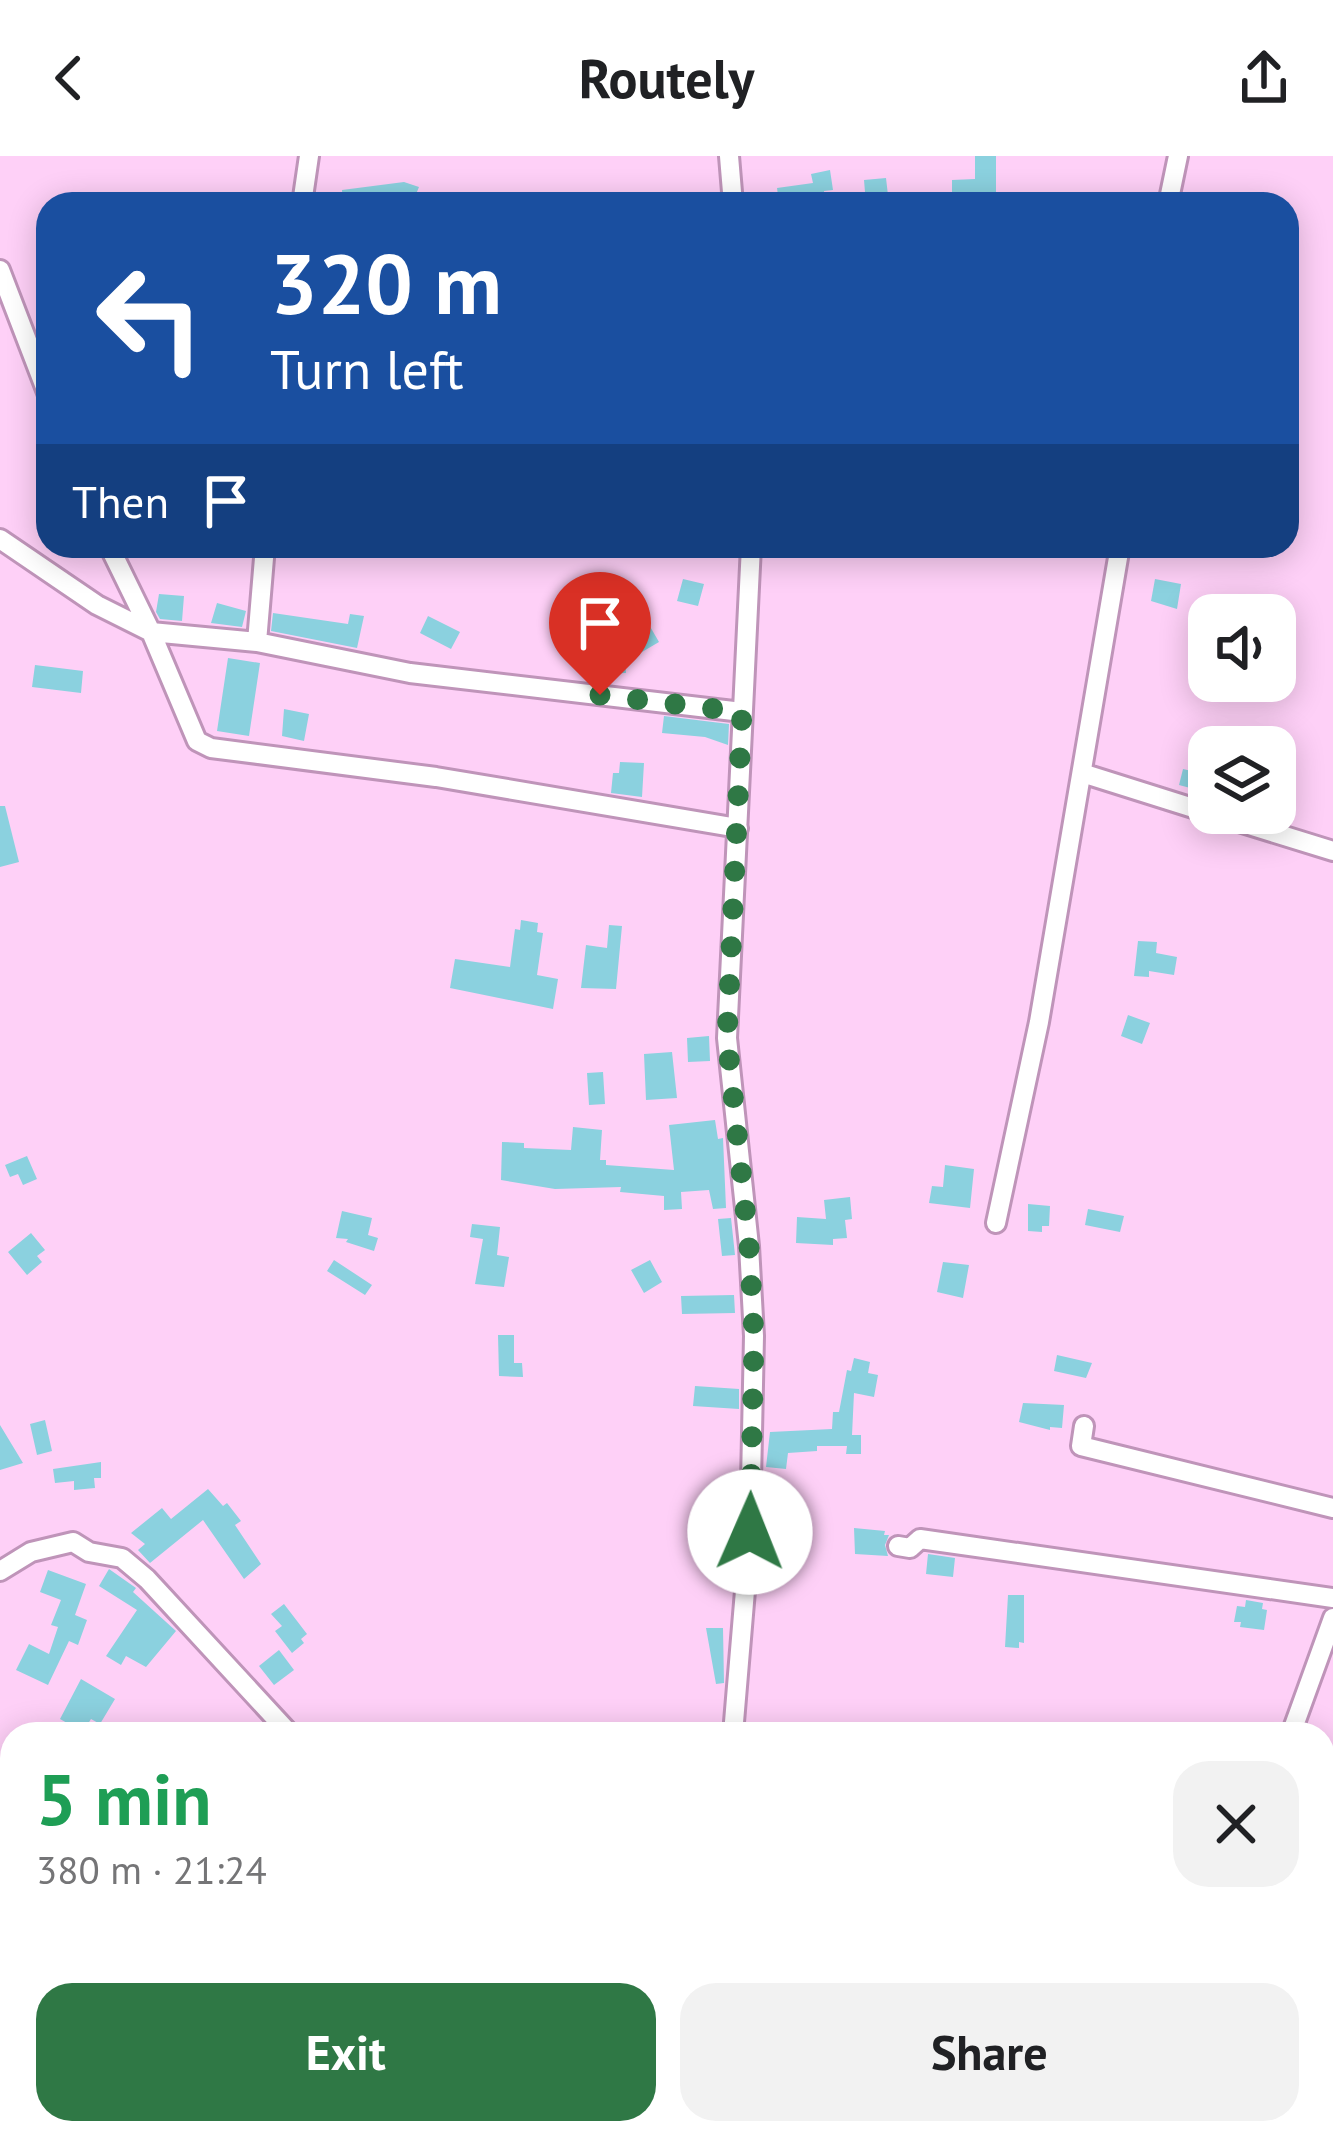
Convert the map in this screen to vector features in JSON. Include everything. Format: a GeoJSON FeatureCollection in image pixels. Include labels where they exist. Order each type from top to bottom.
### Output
{"type":"FeatureCollection","features":[{"type":"Feature","properties":{"kind":"street"},"geometry":{"type":"LineString","coordinates":[[304,192],[309,156]]}},
{"type":"Feature","properties":{"kind":"street"},"geometry":{"type":"LineString","coordinates":[[729,156],[732,192]]}},
{"type":"Feature","properties":{"kind":"street"},"geometry":{"type":"LineString","coordinates":[[1170,192],[1178,156]]}},
{"type":"Feature","properties":{"kind":"street"},"geometry":{"type":"LineString","coordinates":[[0,270],[36,364]]}},
{"type":"Feature","properties":{"kind":"street"},"geometry":{"type":"LineString","coordinates":[[0,539],[97,605],[151,632],[257,642],[410,673],[742,712]]}},
{"type":"Feature","properties":{"kind":"street"},"geometry":{"type":"LineString","coordinates":[[115,558],[197,741],[211,748],[436,777],[738,828]]}},
{"type":"Feature","properties":{"kind":"street"},"geometry":{"type":"LineString","coordinates":[[257,642],[264,558]]}},
{"type":"Feature","properties":{"kind":"street"},"geometry":{"type":"LineString","coordinates":[[734,1722],[750,1532],[754,1336],[727,1038],[750,558]]}},
{"type":"Feature","properties":{"kind":"street"},"geometry":{"type":"LineString","coordinates":[[996,1223],[1039,1022],[1118,558]]}},
{"type":"Feature","properties":{"kind":"street"},"geometry":{"type":"LineString","coordinates":[[1082,773],[1188,806]]}},
{"type":"Feature","properties":{"kind":"street"},"geometry":{"type":"LineString","coordinates":[[1279,834],[1333,850]]}},
{"type":"Feature","properties":{"kind":"street"},"geometry":{"type":"LineString","coordinates":[[1084,1426],[1081,1446],[1333,1508]]}},
{"type":"Feature","properties":{"kind":"street"},"geometry":{"type":"LineString","coordinates":[[898,1546],[910,1548],[920,1539],[1333,1598]]}},
{"type":"Feature","properties":{"kind":"street"},"geometry":{"type":"LineString","coordinates":[[0,1571],[31,1552],[73,1542],[89,1552],[122,1558],[189,1621],[279,1722]]}},
{"type":"Feature","properties":{"kind":"street"},"geometry":{"type":"LineString","coordinates":[[1295,1722],[1333,1618]]}},
{"type":"Feature","properties":{"kind":"building"},"geometry":{"type":"Polygon","coordinates":[[[975,156],[996,156],[996,192],[952,192],[952,180],[975,179],[975,156]]]}},
{"type":"Feature","properties":{"kind":"building"},"geometry":{"type":"Polygon","coordinates":[[[830,170],[833,190],[778,192],[777,188],[813,183],[811,174],[830,170]]]}},
{"type":"Feature","properties":{"kind":"building"},"geometry":{"type":"Polygon","coordinates":[[[886,178],[888,192],[865,192],[864,180],[886,178]]]}},
{"type":"Feature","properties":{"kind":"building"},"geometry":{"type":"Polygon","coordinates":[[[404,182],[419,187],[417,192],[342,190],[404,182]]]}},
{"type":"Feature","properties":{"kind":"building"},"geometry":{"type":"Polygon","coordinates":[[[683,579],[704,584],[698,606],[677,601],[683,579]]]}},
{"type":"Feature","properties":{"kind":"building"},"geometry":{"type":"Polygon","coordinates":[[[1155,579],[1181,584],[1177,609],[1151,601],[1155,579]]]}},
{"type":"Feature","properties":{"kind":"building"},"geometry":{"type":"Polygon","coordinates":[[[159,594],[184,596],[182,621],[160,619],[156,612],[159,594]]]}},
{"type":"Feature","properties":{"kind":"building"},"geometry":{"type":"Polygon","coordinates":[[[217,603],[246,611],[242,627],[211,623],[217,603]]]}},
{"type":"Feature","properties":{"kind":"building"},"geometry":{"type":"Polygon","coordinates":[[[273,613],[348,624],[350,614],[364,616],[357,648],[271,631],[273,613]]]}},
{"type":"Feature","properties":{"kind":"building"},"geometry":{"type":"Polygon","coordinates":[[[428,616],[460,632],[451,649],[420,633],[428,616]]]}},
{"type":"Feature","properties":{"kind":"building"},"geometry":{"type":"Polygon","coordinates":[[[648,623],[659,642],[625,662],[626,673],[598,674],[597,656],[607,656],[606,640],[623,638],[648,623]]]}},
{"type":"Feature","properties":{"kind":"building"},"geometry":{"type":"Polygon","coordinates":[[[228,658],[260,663],[249,736],[217,731],[228,658]]]}},
{"type":"Feature","properties":{"kind":"building"},"geometry":{"type":"Polygon","coordinates":[[[35,665],[83,671],[81,693],[32,687],[35,665]]]}},
{"type":"Feature","properties":{"kind":"building"},"geometry":{"type":"Polygon","coordinates":[[[284,709],[309,714],[304,741],[282,736],[284,709]]]}},
{"type":"Feature","properties":{"kind":"building"},"geometry":{"type":"Polygon","coordinates":[[[664,716],[729,724],[728,745],[705,737],[662,733],[664,716]]]}},
{"type":"Feature","properties":{"kind":"building"},"geometry":{"type":"Polygon","coordinates":[[[620,762],[644,763],[642,797],[611,793],[613,773],[619,773],[620,762]]]}},
{"type":"Feature","properties":{"kind":"building"},"geometry":{"type":"Polygon","coordinates":[[[1183,769],[1188,770],[1188,787],[1179,785],[1183,769]]]}},
{"type":"Feature","properties":{"kind":"building"},"geometry":{"type":"Polygon","coordinates":[[[0,806],[5,806],[19,862],[0,867],[0,806]]]}},
{"type":"Feature","properties":{"kind":"building"},"geometry":{"type":"Polygon","coordinates":[[[521,920],[538,923],[537,932],[543,933],[537,975],[558,979],[553,1009],[450,988],[455,959],[510,967],[515,929],[520,930],[521,920]]]}},
{"type":"Feature","properties":{"kind":"building"},"geometry":{"type":"Polygon","coordinates":[[[609,925],[622,926],[616,989],[581,988],[586,945],[607,948],[609,925]]]}},
{"type":"Feature","properties":{"kind":"building"},"geometry":{"type":"Polygon","coordinates":[[[1138,941],[1157,942],[1156,953],[1177,957],[1174,975],[1149,971],[1149,977],[1134,976],[1138,941]]]}},
{"type":"Feature","properties":{"kind":"building"},"geometry":{"type":"Polygon","coordinates":[[[1128,1015],[1150,1023],[1142,1044],[1121,1036],[1128,1015]]]}},
{"type":"Feature","properties":{"kind":"building"},"geometry":{"type":"Polygon","coordinates":[[[709,1036],[710,1061],[688,1062],[687,1038],[709,1036]]]}},
{"type":"Feature","properties":{"kind":"building"},"geometry":{"type":"Polygon","coordinates":[[[672,1052],[677,1098],[646,1100],[644,1054],[672,1052]]]}},
{"type":"Feature","properties":{"kind":"building"},"geometry":{"type":"Polygon","coordinates":[[[603,1072],[605,1104],[589,1105],[587,1073],[603,1072]]]}},
{"type":"Feature","properties":{"kind":"building"},"geometry":{"type":"Polygon","coordinates":[[[715,1120],[718,1139],[723,1138],[726,1208],[713,1209],[709,1190],[681,1192],[682,1209],[664,1210],[664,1196],[620,1192],[621,1187],[555,1189],[501,1180],[502,1142],[571,1150],[573,1127],[602,1130],[600,1160],[606,1160],[606,1165],[674,1170],[669,1125],[715,1120]]]}},
{"type":"Feature","properties":{"kind":"building"},"geometry":{"type":"Polygon","coordinates":[[[27,1156],[37,1179],[23,1185],[18,1174],[10,1177],[5,1165],[27,1156]]]}},
{"type":"Feature","properties":{"kind":"building"},"geometry":{"type":"Polygon","coordinates":[[[945,1165],[974,1169],[970,1208],[929,1203],[932,1186],[943,1187],[945,1165]]]}},
{"type":"Feature","properties":{"kind":"building"},"geometry":{"type":"Polygon","coordinates":[[[850,1197],[852,1219],[845,1220],[847,1238],[833,1239],[833,1245],[796,1243],[797,1217],[826,1219],[824,1200],[850,1197]]]}},
{"type":"Feature","properties":{"kind":"building"},"geometry":{"type":"Polygon","coordinates":[[[1028,1204],[1050,1206],[1049,1226],[1042,1226],[1042,1232],[1028,1231],[1028,1204]]]}},
{"type":"Feature","properties":{"kind":"building"},"geometry":{"type":"Polygon","coordinates":[[[1088,1209],[1124,1216],[1120,1232],[1085,1225],[1088,1209]]]}},
{"type":"Feature","properties":{"kind":"building"},"geometry":{"type":"Polygon","coordinates":[[[342,1211],[372,1218],[368,1235],[378,1238],[374,1251],[336,1238],[342,1211]]]}},
{"type":"Feature","properties":{"kind":"building"},"geometry":{"type":"Polygon","coordinates":[[[731,1218],[735,1255],[722,1256],[718,1219],[731,1218]]]}},
{"type":"Feature","properties":{"kind":"building"},"geometry":{"type":"Polygon","coordinates":[[[472,1224],[500,1227],[497,1255],[509,1257],[504,1287],[475,1284],[483,1239],[470,1237],[472,1224]]]}},
{"type":"Feature","properties":{"kind":"building"},"geometry":{"type":"Polygon","coordinates":[[[31,1233],[45,1250],[37,1256],[42,1262],[27,1275],[8,1252],[31,1233]]]}},
{"type":"Feature","properties":{"kind":"building"},"geometry":{"type":"Polygon","coordinates":[[[334,1260],[372,1285],[365,1295],[327,1271],[334,1260]]]}},
{"type":"Feature","properties":{"kind":"building"},"geometry":{"type":"Polygon","coordinates":[[[650,1260],[662,1282],[644,1293],[631,1270],[650,1260]]]}},
{"type":"Feature","properties":{"kind":"building"},"geometry":{"type":"Polygon","coordinates":[[[943,1262],[969,1265],[963,1298],[937,1292],[943,1262]]]}},
{"type":"Feature","properties":{"kind":"building"},"geometry":{"type":"Polygon","coordinates":[[[734,1295],[735,1313],[682,1314],[681,1296],[734,1295]]]}},
{"type":"Feature","properties":{"kind":"building"},"geometry":{"type":"Polygon","coordinates":[[[498,1335],[514,1335],[514,1363],[522,1363],[523,1377],[499,1376],[498,1335]]]}},
{"type":"Feature","properties":{"kind":"building"},"geometry":{"type":"Polygon","coordinates":[[[1057,1355],[1092,1363],[1086,1378],[1054,1371],[1057,1355]]]}},
{"type":"Feature","properties":{"kind":"building"},"geometry":{"type":"Polygon","coordinates":[[[854,1358],[870,1362],[868,1373],[878,1375],[874,1397],[854,1393],[852,1435],[861,1435],[861,1454],[846,1454],[847,1446],[817,1446],[817,1451],[788,1453],[786,1469],[766,1467],[770,1432],[832,1429],[833,1412],[839,1412],[854,1358]]]}},
{"type":"Feature","properties":{"kind":"building"},"geometry":{"type":"Polygon","coordinates":[[[695,1386],[739,1389],[739,1409],[693,1406],[695,1386]]]}},
{"type":"Feature","properties":{"kind":"building"},"geometry":{"type":"Polygon","coordinates":[[[1023,1403],[1064,1405],[1062,1428],[1050,1430],[1019,1422],[1023,1403]]]}},
{"type":"Feature","properties":{"kind":"building"},"geometry":{"type":"Polygon","coordinates":[[[45,1420],[52,1451],[37,1455],[30,1424],[45,1420]]]}},
{"type":"Feature","properties":{"kind":"building"},"geometry":{"type":"Polygon","coordinates":[[[0,1425],[23,1463],[0,1470],[0,1425]]]}},
{"type":"Feature","properties":{"kind":"building"},"geometry":{"type":"Polygon","coordinates":[[[101,1462],[95,1488],[74,1490],[74,1481],[55,1483],[53,1469],[101,1462]]]}},
{"type":"Feature","properties":{"kind":"building"},"geometry":{"type":"Polygon","coordinates":[[[208,1489],[241,1521],[235,1525],[261,1564],[244,1579],[203,1520],[150,1563],[138,1550],[145,1544],[131,1533],[162,1508],[171,1519],[208,1489]]]}},
{"type":"Feature","properties":{"kind":"building"},"geometry":{"type":"Polygon","coordinates":[[[854,1528],[885,1531],[888,1556],[855,1554],[854,1528]]]}},
{"type":"Feature","properties":{"kind":"building"},"geometry":{"type":"Polygon","coordinates":[[[928,1554],[955,1558],[953,1577],[926,1574],[928,1554]]]}},
{"type":"Feature","properties":{"kind":"building"},"geometry":{"type":"Polygon","coordinates":[[[109,1569],[136,1588],[133,1592],[176,1631],[146,1667],[126,1656],[121,1665],[106,1656],[137,1610],[99,1586],[109,1569]]]}},
{"type":"Feature","properties":{"kind":"building"},"geometry":{"type":"Polygon","coordinates":[[[48,1570],[86,1584],[75,1615],[87,1620],[78,1645],[69,1641],[48,1685],[16,1670],[29,1644],[49,1654],[58,1627],[51,1625],[61,1600],[40,1592],[48,1570]]]}},
{"type":"Feature","properties":{"kind":"building"},"geometry":{"type":"Polygon","coordinates":[[[1008,1595],[1024,1595],[1024,1643],[1019,1642],[1019,1648],[1005,1647],[1008,1595]]]}},
{"type":"Feature","properties":{"kind":"building"},"geometry":{"type":"Polygon","coordinates":[[[1246,1600],[1263,1603],[1262,1609],[1267,1610],[1264,1630],[1234,1622],[1237,1606],[1245,1607],[1246,1600]]]}},
{"type":"Feature","properties":{"kind":"building"},"geometry":{"type":"Polygon","coordinates":[[[284,1604],[307,1634],[292,1653],[275,1631],[282,1626],[271,1614],[284,1604]]]}},
{"type":"Feature","properties":{"kind":"building"},"geometry":{"type":"Polygon","coordinates":[[[706,1628],[723,1628],[724,1683],[716,1684],[706,1628]]]}},
{"type":"Feature","properties":{"kind":"building"},"geometry":{"type":"Polygon","coordinates":[[[279,1650],[294,1670],[274,1685],[259,1666],[279,1650]]]}},
{"type":"Feature","properties":{"kind":"building"},"geometry":{"type":"Polygon","coordinates":[[[81,1679],[115,1699],[101,1722],[60,1719],[81,1679]]]}},
{"type":"Feature","properties":{"kind":"route"},"geometry":{"type":"LineString","coordinates":[[600,695],[742,712],[727,1038],[754,1336],[750,1532]]}}]}
